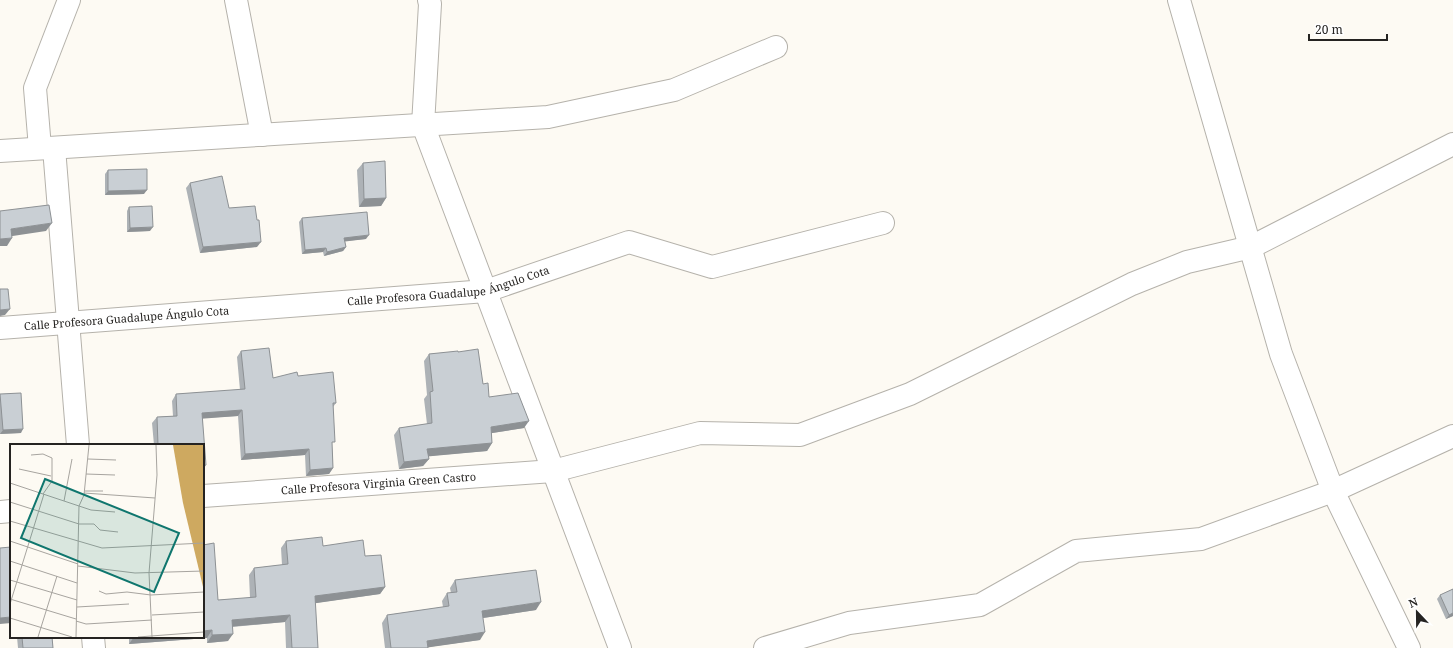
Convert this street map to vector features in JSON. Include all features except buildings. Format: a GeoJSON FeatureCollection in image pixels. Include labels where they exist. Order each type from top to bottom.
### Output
{"type":"FeatureCollection","features":[{"type":"Feature","properties":{"kind":"street"},"geometry":{"type":"LineString","coordinates":[[69,0],[35,88],[47,148],[68,322],[78,444]]}},
{"type":"Feature","properties":{"kind":"street"},"geometry":{"type":"LineString","coordinates":[[236,0],[262,135]]}},
{"type":"Feature","properties":{"kind":"street"},"geometry":{"type":"LineString","coordinates":[[429,0],[423,125],[620,648]]}},
{"type":"Feature","properties":{"kind":"street"},"geometry":{"type":"LineString","coordinates":[[1179,0],[1281,354],[1333,491],[1409,648]]}},
{"type":"Feature","properties":{"kind":"street"},"geometry":{"type":"LineString","coordinates":[[0,151],[548,117],[674,90],[776,47]]}},
{"type":"Feature","properties":{"kind":"street","name":"Calle Profesora Virginia Green Castro"},"geometry":{"type":"LineString","coordinates":[[204,496],[553,471],[700,433],[800,435],[910,394],[1132,284],[1187,262],[1251,247],[1453,144]]}},
{"type":"Feature","properties":{"kind":"street","name":"Calle Profesora Guadalupe Ángulo Cota"},"geometry":{"type":"LineString","coordinates":[[0,328],[486,291],[629,242],[712,267],[883,223]]}},
{"type":"Feature","properties":{"kind":"street"},"geometry":{"type":"LineString","coordinates":[[765,648],[849,623],[980,605],[1076,551],[1201,539],[1333,491],[1453,436]]}},
{"type":"Feature","properties":{"kind":"street"},"geometry":{"type":"LineString","coordinates":[[0,512],[10,511]]}},
{"type":"Feature","properties":{"kind":"street"},"geometry":{"type":"LineString","coordinates":[[93,638],[94,648]]}}]}
